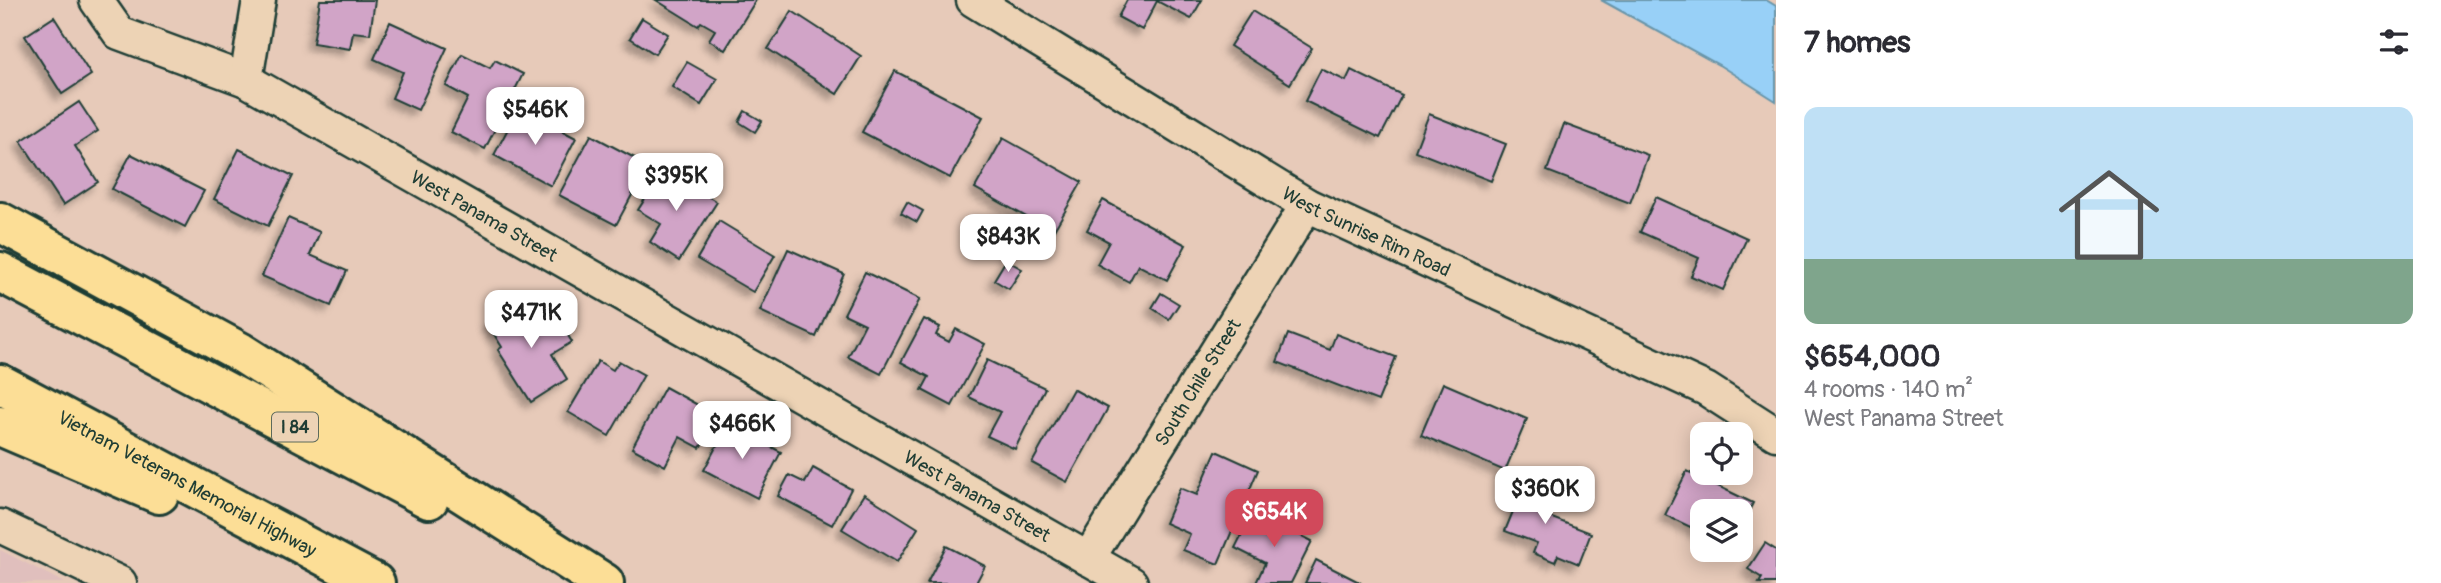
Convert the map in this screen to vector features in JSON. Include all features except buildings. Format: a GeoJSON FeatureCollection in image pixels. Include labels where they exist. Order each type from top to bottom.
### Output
{"type":"FeatureCollection","features":[{"type":"Feature","properties":{"kind":"highway"},"geometry":{"type":"LineString","coordinates":[[0,222],[240,352],[604,583]]}},
{"type":"Feature","properties":{"kind":"highway","name":"I 84"},"geometry":{"type":"LineString","coordinates":[[0,272],[589,583]]}},
{"type":"Feature","properties":{"kind":"highway","name":"Vietnam Veterans Memorial Highway"},"geometry":{"type":"LineString","coordinates":[[0,384],[375,583]]}},
{"type":"Feature","properties":{"kind":"highway"},"geometry":{"type":"LineString","coordinates":[[0,426],[367,583]]}},
{"type":"Feature","properties":{"kind":"street","name":"West Panama Street"},"geometry":{"type":"LineString","coordinates":[[96,0],[119,33],[246,80],[1131,583]]}},
{"type":"Feature","properties":{"kind":"street"},"geometry":{"type":"LineString","coordinates":[[246,80],[259,0]]}},
{"type":"Feature","properties":{"kind":"street","name":"West Sunrise Rim Road"},"geometry":{"type":"LineString","coordinates":[[973,0],[1307,205],[1706,388],[1776,434]]}},
{"type":"Feature","properties":{"kind":"street","name":"South Chile Street"},"geometry":{"type":"LineString","coordinates":[[1088,559],[1307,205]]}},
{"type":"Feature","properties":{"kind":"street"},"geometry":{"type":"LineString","coordinates":[[0,526],[120,583]]}},
{"type":"Feature","properties":{"kind":"shaded area"},"geometry":{"type":"Polygon","coordinates":[[[0,550],[65,583],[0,583],[0,550]]]}},
{"type":"Feature","properties":{"kind":"water"},"geometry":{"type":"Polygon","coordinates":[[[1601,0],[1766,0],[1776,6],[1776,101],[1719,65],[1601,0]]]}}]}
